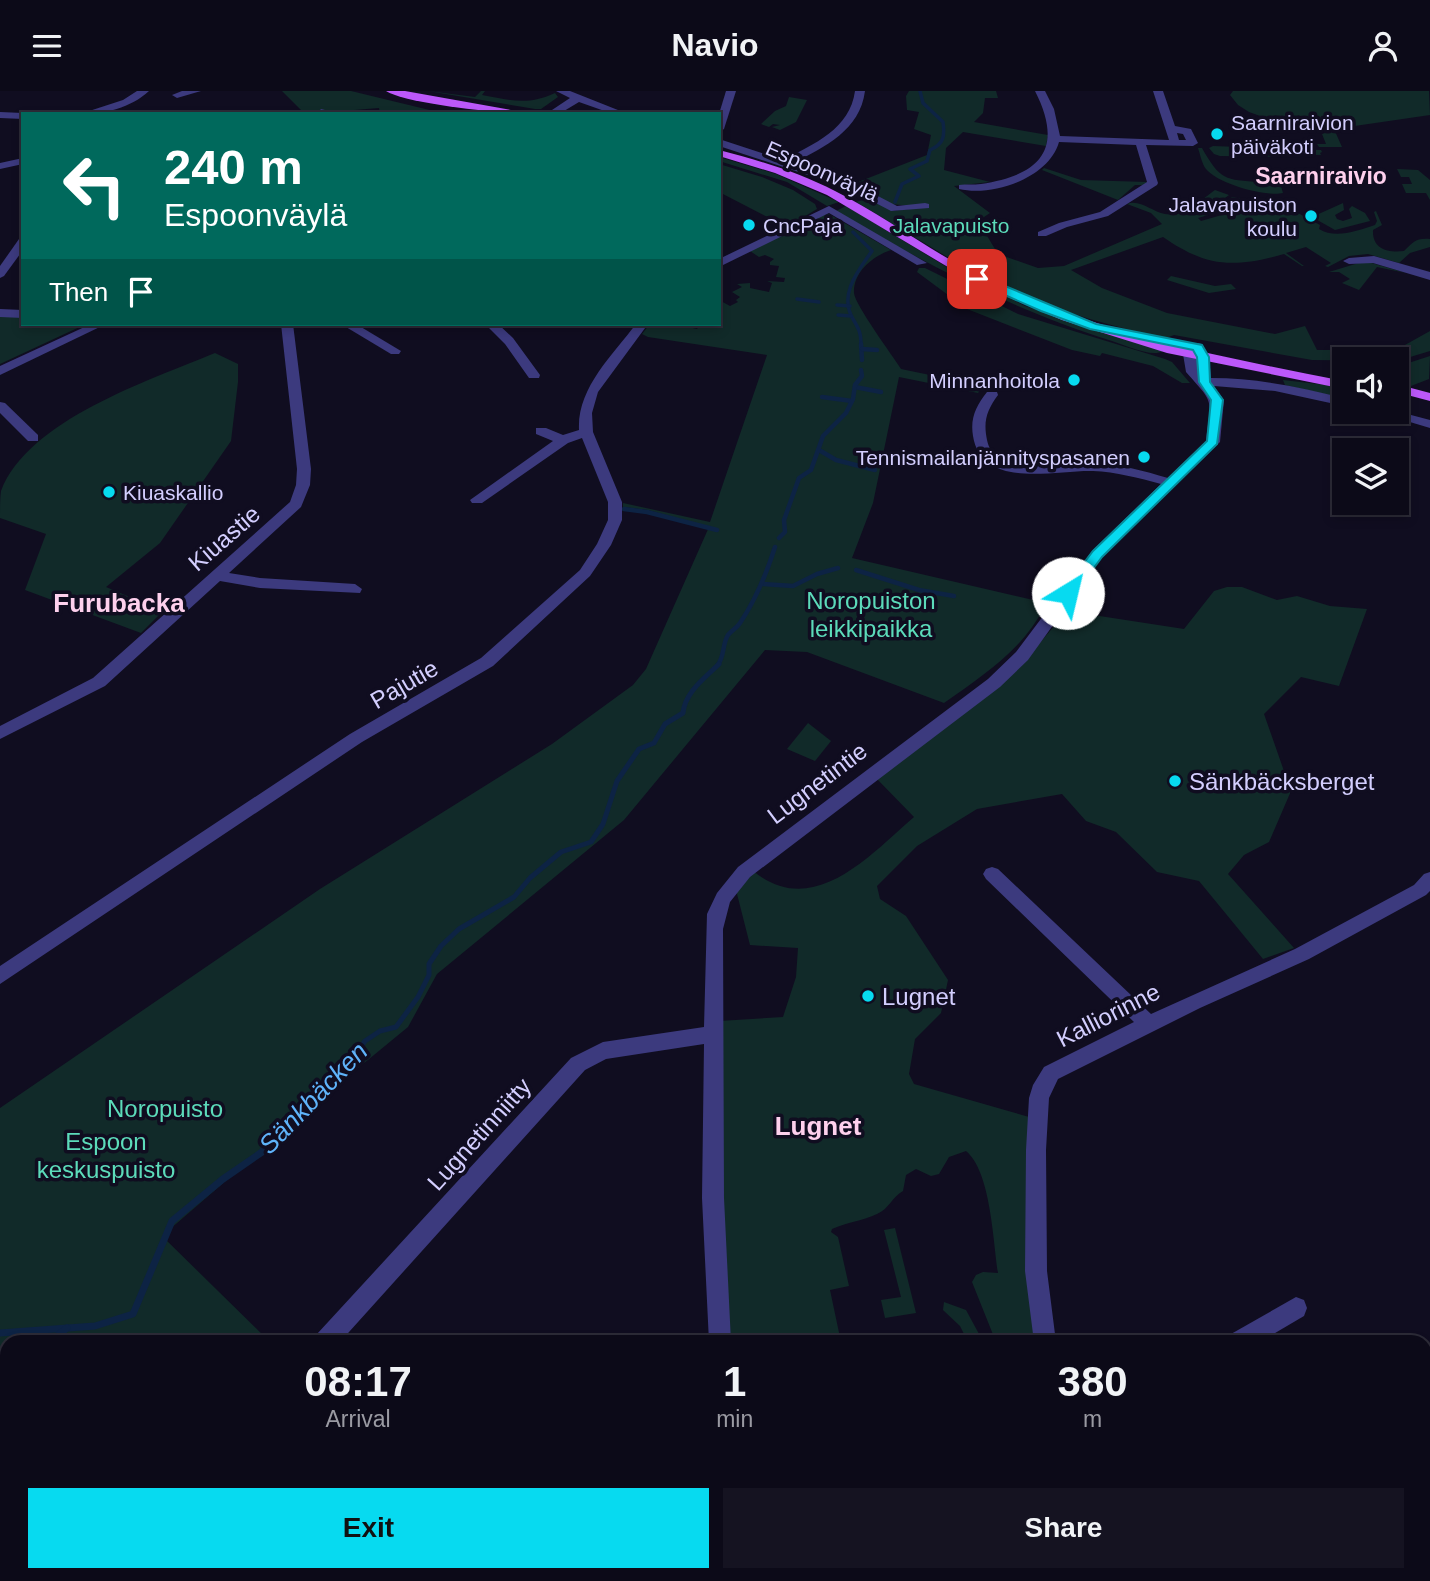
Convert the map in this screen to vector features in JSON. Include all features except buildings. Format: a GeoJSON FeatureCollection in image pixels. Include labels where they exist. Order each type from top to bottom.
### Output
{"type":"FeatureCollection","features":[{"type":"Feature","properties":{"kind":"main road"},"geometry":{"type":"LineString","coordinates":[[391,91],[481,112]]}},
{"type":"Feature","properties":{"kind":"main road"},"geometry":{"type":"LineString","coordinates":[[418,97],[515,112]]}},
{"type":"Feature","properties":{"kind":"main road","name":"Espoonväylä"},"geometry":{"type":"LineString","coordinates":[[721,154],[779,171],[831,193],[977,279],[1045,309],[1139,342],[1332,382]]}},
{"type":"Feature","properties":{"kind":"main road","name":"Espoonväylä"},"geometry":{"type":"LineString","coordinates":[[1197,353],[1332,374]]}},
{"type":"Feature","properties":{"kind":"main road"},"geometry":{"type":"LineString","coordinates":[[1409,393],[1429,400]]}},
{"type":"Feature","properties":{"kind":"main road"},"geometry":{"type":"LineString","coordinates":[[1409,398],[1429,400]]}},
{"type":"Feature","properties":{"kind":"street"},"geometry":{"type":"LineString","coordinates":[[177,95],[196,91]]}},
{"type":"Feature","properties":{"kind":"street"},"geometry":{"type":"LineString","coordinates":[[561,91],[617,112]]}},
{"type":"Feature","properties":{"kind":"street"},"geometry":{"type":"LineString","coordinates":[[721,123],[731,91]]}},
{"type":"Feature","properties":{"kind":"street"},"geometry":{"type":"LineString","coordinates":[[787,162],[838,131],[851,118],[860,99],[860,91]]}},
{"type":"Feature","properties":{"kind":"street"},"geometry":{"type":"LineString","coordinates":[[963,187],[974,190],[1014,179],[1038,168],[1052,154],[1054,139],[1048,105],[1040,91]]}},
{"type":"Feature","properties":{"kind":"street"},"geometry":{"type":"LineString","coordinates":[[1158,91],[1175,143]]}},
{"type":"Feature","properties":{"kind":"street"},"geometry":{"type":"LineString","coordinates":[[91,112],[140,95],[157,98]]}},
{"type":"Feature","properties":{"kind":"street"},"geometry":{"type":"LineString","coordinates":[[566,109],[578,98]]}},
{"type":"Feature","properties":{"kind":"street"},"geometry":{"type":"LineString","coordinates":[[0,115],[21,115]]}},
{"type":"Feature","properties":{"kind":"street"},"geometry":{"type":"LineString","coordinates":[[1054,139],[1193,143],[1187,131],[1170,129]]}},
{"type":"Feature","properties":{"kind":"street"},"geometry":{"type":"LineString","coordinates":[[1042,234],[1063,225],[1104,214],[1153,183],[1140,142]]}},
{"type":"Feature","properties":{"kind":"street"},"geometry":{"type":"LineString","coordinates":[[721,143],[787,162],[859,189],[892,208],[925,206]]}},
{"type":"Feature","properties":{"kind":"street"},"geometry":{"type":"LineString","coordinates":[[0,166],[21,162]]}},
{"type":"Feature","properties":{"kind":"street"},"geometry":{"type":"LineString","coordinates":[[721,263],[829,209],[921,263]]}},
{"type":"Feature","properties":{"kind":"street"},"geometry":{"type":"LineString","coordinates":[[0,274],[21,244]]}},
{"type":"Feature","properties":{"kind":"street"},"geometry":{"type":"LineString","coordinates":[[1349,261],[1374,260],[1430,276]]}},
{"type":"Feature","properties":{"kind":"street"},"geometry":{"type":"LineString","coordinates":[[0,313],[21,314]]}},
{"type":"Feature","properties":{"kind":"street"},"geometry":{"type":"LineString","coordinates":[[0,371],[96,326]]}},
{"type":"Feature","properties":{"kind":"street","name":"Kiuastie"},"geometry":{"type":"LineString","coordinates":[[0,733],[99,682],[296,505],[303,485],[296,390],[287,326]]}},
{"type":"Feature","properties":{"kind":"street"},"geometry":{"type":"LineString","coordinates":[[351,326],[395,351]]}},
{"type":"Feature","properties":{"kind":"street"},"geometry":{"type":"LineString","coordinates":[[493,326],[509,341],[534,375]]}},
{"type":"Feature","properties":{"kind":"street","name":"Pajutie"},"geometry":{"type":"LineString","coordinates":[[0,976],[356,738],[486,662],[585,573],[604,545],[615,520],[615,502],[586,432],[585,413],[592,392],[641,326]]}},
{"type":"Feature","properties":{"kind":"street","name":"Lugnetintie"},"geometry":{"type":"LineString","coordinates":[[720,1335],[712,1198],[712,1034],[716,914],[723,898],[744,872],[1007,670],[1022,656],[1097,554],[1200,456],[1215,436],[1217,400],[1205,382],[1192,372],[1197,353]]}},
{"type":"Feature","properties":{"kind":"street"},"geometry":{"type":"LineString","coordinates":[[1205,382],[1251,382],[1332,399]]}},
{"type":"Feature","properties":{"kind":"street"},"geometry":{"type":"LineString","coordinates":[[992,395],[980,408],[978,422],[984,454],[994,463],[1020,469],[1094,467],[1172,483]]}},
{"type":"Feature","properties":{"kind":"street"},"geometry":{"type":"LineString","coordinates":[[0,406],[33,438]]}},
{"type":"Feature","properties":{"kind":"street"},"geometry":{"type":"LineString","coordinates":[[1409,419],[1430,424]]}},
{"type":"Feature","properties":{"kind":"street"},"geometry":{"type":"LineString","coordinates":[[541,431],[563,440]]}},
{"type":"Feature","properties":{"kind":"street"},"geometry":{"type":"LineString","coordinates":[[477,500],[563,440],[586,432]]}},
{"type":"Feature","properties":{"kind":"street"},"geometry":{"type":"LineString","coordinates":[[215,575],[260,583],[355,589]]}},
{"type":"Feature","properties":{"kind":"street"},"geometry":{"type":"LineString","coordinates":[[992,874],[1148,1023]]}},
{"type":"Feature","properties":{"kind":"street","name":"Kalliorinne"},"geometry":{"type":"LineString","coordinates":[[1044,1335],[1036,1271],[1036,1150],[1039,1098],[1043,1084],[1051,1073],[1148,1023],[1330,940],[1420,890],[1430,879]]}},
{"type":"Feature","properties":{"kind":"street","name":"Lugnetinniitty"},"geometry":{"type":"LineString","coordinates":[[331,1335],[578,1064],[603,1051],[712,1034]]}},
{"type":"Feature","properties":{"kind":"street"},"geometry":{"type":"LineString","coordinates":[[1250,1335],[1296,1308]]}},
{"type":"Feature","properties":{"kind":"green space"},"geometry":{"type":"Polygon","coordinates":[[[282,91],[351,91],[438,112],[380,112],[379,108],[303,112],[282,91]]]}},
{"type":"Feature","properties":{"kind":"green space"},"geometry":{"type":"Polygon","coordinates":[[[428,91],[475,97],[485,91],[482,95],[519,101],[555,93],[558,97],[541,109],[535,109],[428,91]]]}},
{"type":"Feature","properties":{"kind":"green space","name":"Jalavapuisto"},"geometry":{"type":"Polygon","coordinates":[[[909,91],[996,91],[998,98],[985,98],[983,113],[974,122],[1048,135],[1046,146],[963,132],[946,148],[944,170],[990,182],[954,186],[990,213],[978,221],[998,254],[1038,268],[1064,266],[1162,224],[1151,213],[1127,204],[1137,203],[1160,213],[1172,214],[1192,207],[1215,190],[1229,195],[1225,198],[1227,200],[1232,197],[1256,201],[1198,218],[1201,221],[1274,200],[1320,225],[1319,229],[1339,234],[1375,225],[1376,211],[1382,225],[1373,230],[1378,246],[1392,251],[1404,251],[1415,241],[1430,239],[1430,247],[1410,253],[1399,263],[1368,254],[1349,256],[1328,267],[1325,266],[1331,263],[1306,247],[1286,253],[1304,266],[1284,254],[1233,263],[1192,254],[1163,237],[1071,270],[1102,288],[1167,313],[1275,334],[1305,326],[1317,350],[1332,350],[1332,360],[1312,360],[1174,335],[1166,338],[1080,316],[1037,301],[978,274],[856,202],[868,198],[894,211],[925,207],[889,204],[853,184],[927,155],[931,135],[914,129],[919,112],[907,110],[906,96],[909,91]]]}},
{"type":"Feature","properties":{"kind":"green space"},"geometry":{"type":"Polygon","coordinates":[[[1233,91],[1429,91],[1430,115],[1334,129],[1342,147],[1319,147],[1317,144],[1326,144],[1322,134],[1324,131],[1307,128],[1308,132],[1304,129],[1282,129],[1293,128],[1249,112],[1238,105],[1230,95],[1233,91]]]}},
{"type":"Feature","properties":{"kind":"green space"},"geometry":{"type":"Polygon","coordinates":[[[789,97],[807,100],[796,122],[780,130],[772,127],[780,125],[773,124],[769,127],[761,124],[775,111],[786,106],[789,97]]]}},
{"type":"Feature","properties":{"kind":"green space"},"geometry":{"type":"Polygon","coordinates":[[[1213,146],[1322,152],[1321,155],[1282,154],[1283,157],[1220,156],[1209,148],[1213,146]]]}},
{"type":"Feature","properties":{"kind":"green space"},"geometry":{"type":"Polygon","coordinates":[[[1198,148],[1202,148],[1214,167],[1225,176],[1260,182],[1262,177],[1280,183],[1283,193],[1254,191],[1221,180],[1206,169],[1198,148]]]}},
{"type":"Feature","properties":{"kind":"green space"},"geometry":{"type":"Polygon","coordinates":[[[721,158],[776,174],[839,202],[827,206],[787,182],[721,162],[721,158]]]}},
{"type":"Feature","properties":{"kind":"green space"},"geometry":{"type":"Polygon","coordinates":[[[721,165],[762,177],[793,190],[815,204],[817,209],[787,227],[721,193],[721,165]]]}},
{"type":"Feature","properties":{"kind":"green space"},"geometry":{"type":"Polygon","coordinates":[[[1044,168],[1081,180],[1147,182],[1135,185],[1118,200],[1042,170],[1044,168]]]}},
{"type":"Feature","properties":{"kind":"green space"},"geometry":{"type":"Polygon","coordinates":[[[1397,169],[1418,170],[1430,180],[1430,200],[1426,193],[1406,193],[1402,184],[1412,184],[1409,177],[1401,177],[1397,169]]]}},
{"type":"Feature","properties":{"kind":"green space"},"geometry":{"type":"Polygon","coordinates":[[[1343,203],[1344,210],[1335,215],[1337,219],[1343,221],[1352,218],[1349,209],[1352,206],[1365,213],[1370,221],[1335,230],[1312,217],[1343,203]]]}},
{"type":"Feature","properties":{"kind":"green space"},"geometry":{"type":"Polygon","coordinates":[[[846,206],[950,269],[1025,306],[1163,351],[1152,353],[1138,350],[1038,315],[1004,300],[937,268],[836,211],[846,206]]]}},
{"type":"Feature","properties":{"kind":"green space","name":"Espoon keskuspuisto"},"geometry":{"type":"Polygon","coordinates":[[[829,214],[891,250],[877,256],[865,266],[857,278],[854,293],[867,319],[901,369],[983,386],[978,393],[899,377],[873,503],[852,558],[1046,603],[1027,634],[1002,659],[944,703],[807,652],[765,650],[624,820],[437,974],[408,1027],[162,1236],[263,1335],[0,1335],[0,1108],[320,889],[552,744],[633,685],[646,669],[709,527],[648,510],[623,507],[623,503],[710,522],[767,355],[642,334],[648,326],[684,326],[697,329],[699,326],[721,326],[721,301],[730,306],[738,302],[736,300],[740,297],[732,292],[742,287],[737,284],[750,283],[750,288],[769,292],[772,283],[767,281],[784,282],[785,278],[776,277],[779,266],[770,265],[774,259],[765,255],[759,257],[750,251],[829,214]]]}},
{"type":"Feature","properties":{"kind":"green space"},"geometry":{"type":"Polygon","coordinates":[[[1365,261],[1406,273],[1377,267],[1359,290],[1342,283],[1350,279],[1339,272],[1329,272],[1365,261]]]}},
{"type":"Feature","properties":{"kind":"green space"},"geometry":{"type":"Polygon","coordinates":[[[919,268],[925,268],[1018,314],[1165,359],[1172,362],[1190,383],[1182,383],[1153,366],[1102,353],[1100,356],[1072,350],[967,309],[917,272],[919,268]]]}},
{"type":"Feature","properties":{"kind":"green space"},"geometry":{"type":"Polygon","coordinates":[[[1171,276],[1215,286],[1231,284],[1236,289],[1209,293],[1167,280],[1171,276]]]}},
{"type":"Feature","properties":{"kind":"green space"},"geometry":{"type":"Polygon","coordinates":[[[0,315],[21,316],[21,326],[82,326],[0,364],[0,315]]]}},
{"type":"Feature","properties":{"kind":"green space"},"geometry":{"type":"Polygon","coordinates":[[[1430,331],[1430,351],[1409,357],[1409,347],[1401,347],[1430,331]]]}},
{"type":"Feature","properties":{"kind":"green space"},"geometry":{"type":"Polygon","coordinates":[[[215,353],[238,364],[231,441],[160,543],[106,587],[163,611],[141,633],[25,590],[46,534],[0,518],[1,491],[15,466],[37,443],[63,423],[94,405],[215,353]]]}},
{"type":"Feature","properties":{"kind":"green space"},"geometry":{"type":"Polygon","coordinates":[[[1430,356],[1429,379],[1409,386],[1409,363],[1430,356]]]}},
{"type":"Feature","properties":{"kind":"green space"},"geometry":{"type":"Polygon","coordinates":[[[1283,380],[1332,386],[1332,396],[1285,385],[1283,380]]]}},
{"type":"Feature","properties":{"kind":"green space"},"geometry":{"type":"Polygon","coordinates":[[[1227,587],[1242,587],[1277,600],[1297,596],[1330,606],[1367,609],[1339,686],[1301,677],[1264,714],[1291,791],[1269,842],[1244,855],[1228,874],[1294,948],[1263,959],[1199,881],[1157,872],[1116,832],[1086,821],[1062,794],[977,809],[917,846],[877,886],[880,899],[906,916],[948,980],[941,1013],[915,1039],[909,1074],[914,1084],[1029,1117],[1028,1267],[1039,1335],[993,1335],[972,1282],[976,1275],[983,1272],[998,1273],[986,1190],[981,1174],[966,1151],[949,1157],[939,1174],[931,1176],[916,1169],[906,1175],[903,1191],[881,1212],[832,1229],[831,1232],[838,1237],[849,1286],[830,1290],[840,1335],[727,1335],[719,1021],[783,1017],[796,977],[798,948],[750,945],[736,890],[752,870],[774,884],[796,889],[818,886],[839,877],[878,849],[914,817],[877,779],[1015,672],[1067,611],[1184,629],[1214,591],[1227,587]]]}},
{"type":"Feature","properties":{"kind":"green space"},"geometry":{"type":"Polygon","coordinates":[[[808,723],[831,741],[815,761],[787,749],[808,723]]]}},
{"type":"Feature","properties":{"kind":"green space"},"geometry":{"type":"Polygon","coordinates":[[[895,1228],[916,1313],[885,1318],[881,1300],[901,1297],[884,1230],[895,1228]]]}},
{"type":"Feature","properties":{"kind":"green space"},"geometry":{"type":"Polygon","coordinates":[[[944,1302],[966,1310],[979,1335],[964,1335],[960,1326],[943,1310],[944,1302]]]}},
{"type":"Feature","properties":{"kind":"waterway","name":"Sänkbäcken"},"geometry":{"type":"LineString","coordinates":[[895,202],[902,184],[919,176],[910,169],[927,161],[930,150],[941,142],[943,135],[943,122],[923,103],[920,91]]}},
{"type":"Feature","properties":{"kind":"waterway","name":"Sänkbäcken"},"geometry":{"type":"LineString","coordinates":[[849,306],[852,283],[872,251],[853,232]]}},
{"type":"Feature","properties":{"kind":"waterway"},"geometry":{"type":"LineString","coordinates":[[797,299],[819,302]]}},
{"type":"Feature","properties":{"kind":"waterway"},"geometry":{"type":"LineString","coordinates":[[837,305],[849,306]]}},
{"type":"Feature","properties":{"kind":"waterway","name":"Sänkbäcken"},"geometry":{"type":"LineString","coordinates":[[849,306],[861,337],[861,344]]}},
{"type":"Feature","properties":{"kind":"waterway"},"geometry":{"type":"LineString","coordinates":[[838,315],[851,316]]}},
{"type":"Feature","properties":{"kind":"waterway","name":"Sänkbäcken"},"geometry":{"type":"LineString","coordinates":[[861,344],[862,360]]}},
{"type":"Feature","properties":{"kind":"waterway"},"geometry":{"type":"LineString","coordinates":[[862,349],[877,350]]}},
{"type":"Feature","properties":{"kind":"waterway","name":"Sänkbäcken"},"geometry":{"type":"LineString","coordinates":[[852,401],[855,385],[862,376],[861,370]]}},
{"type":"Feature","properties":{"kind":"waterway"},"geometry":{"type":"LineString","coordinates":[[855,387],[881,392]]}},
{"type":"Feature","properties":{"kind":"waterway"},"geometry":{"type":"LineString","coordinates":[[822,397],[852,401]]}},
{"type":"Feature","properties":{"kind":"waterway","name":"Sänkbäcken"},"geometry":{"type":"LineString","coordinates":[[779,538],[785,532],[784,520],[799,478],[811,470],[823,436],[846,413],[852,401]]}},
{"type":"Feature","properties":{"kind":"waterway"},"geometry":{"type":"LineString","coordinates":[[819,450],[836,460],[875,470]]}},
{"type":"Feature","properties":{"kind":"waterway"},"geometry":{"type":"LineString","coordinates":[[624,509],[647,512],[717,530]]}},
{"type":"Feature","properties":{"kind":"waterway","name":"Sänkbäcken"},"geometry":{"type":"LineString","coordinates":[[717,666],[728,635],[739,625],[756,596],[775,547]]}},
{"type":"Feature","properties":{"kind":"waterway"},"geometry":{"type":"LineString","coordinates":[[763,584],[793,586],[817,574],[838,568]]}},
{"type":"Feature","properties":{"kind":"waterway"},"geometry":{"type":"LineString","coordinates":[[856,570],[919,590],[954,596]]}},
{"type":"Feature","properties":{"kind":"waterway","name":"Sänkbäcken"},"geometry":{"type":"LineString","coordinates":[[345,1070],[365,1041],[380,1031],[396,1027],[418,997],[429,975],[429,964],[441,946],[459,929],[514,897],[530,878],[561,852],[591,842],[603,824],[617,781],[639,749],[654,743],[665,724],[683,713],[692,692],[717,666]]}},
{"type":"Feature","properties":{"kind":"waterway","name":"Sänkbäcken"},"geometry":{"type":"LineString","coordinates":[[67,1328],[95,1326],[133,1314],[172,1221],[223,1179],[262,1152],[273,1134],[319,1087],[345,1070]]}},
{"type":"Feature","properties":{"kind":"waterway"},"geometry":{"type":"LineString","coordinates":[[0,1333],[67,1328]]}},
{"type":"Feature","properties":{"kind":"waterway"},"geometry":{"type":"LineString","coordinates":[[58,1335],[67,1328]]}},
{"type":"Feature","properties":{"kind":"place","name":"Saarniraivion päiväkoti"},"geometry":{"type":"Point","coordinates":[1217,134]}},
{"type":"Feature","properties":{"kind":"place","name":"Jalavapuiston koulu"},"geometry":{"type":"Point","coordinates":[1311,216]}},
{"type":"Feature","properties":{"kind":"place","name":"CncPaja"},"geometry":{"type":"Point","coordinates":[749,225]}},
{"type":"Feature","properties":{"kind":"place","name":"Minnanhoitola"},"geometry":{"type":"Point","coordinates":[1074,380]}},
{"type":"Feature","properties":{"kind":"place","name":"Tennismailanjännityspasanen"},"geometry":{"type":"Point","coordinates":[1144,457]}},
{"type":"Feature","properties":{"kind":"place","name":"Kiuaskallio"},"geometry":{"type":"Point","coordinates":[109,492]}},
{"type":"Feature","properties":{"kind":"place","name":"Sänkbäcksberget"},"geometry":{"type":"Point","coordinates":[1175,781]}},
{"type":"Feature","properties":{"kind":"place","name":"Lugnet"},"geometry":{"type":"Point","coordinates":[868,996]}},
{"type":"Feature","properties":{"kind":"district","name":"Saarniraivio"},"geometry":{"type":"Point","coordinates":[1321,176]}},
{"type":"Feature","properties":{"kind":"district","name":"Furubacka"},"geometry":{"type":"Point","coordinates":[119,603]}},
{"type":"Feature","properties":{"kind":"district","name":"Lugnet"},"geometry":{"type":"Point","coordinates":[818,1126]}},
{"type":"Feature","properties":{"kind":"route"},"geometry":{"type":"LineString","coordinates":[[977,279],[1045,309],[1094,326],[1198,347],[1203,357],[1205,382],[1217,400],[1213,442],[1097,554],[1068,593]]}},
{"type":"Feature","properties":{"kind":"park label","name":"Noropuiston leikkipaikka"},"geometry":{"type":"Point","coordinates":[871,614]}},
{"type":"Feature","properties":{"kind":"park label","name":"Noropuisto"},"geometry":{"type":"Point","coordinates":[165,1108]}}]}
